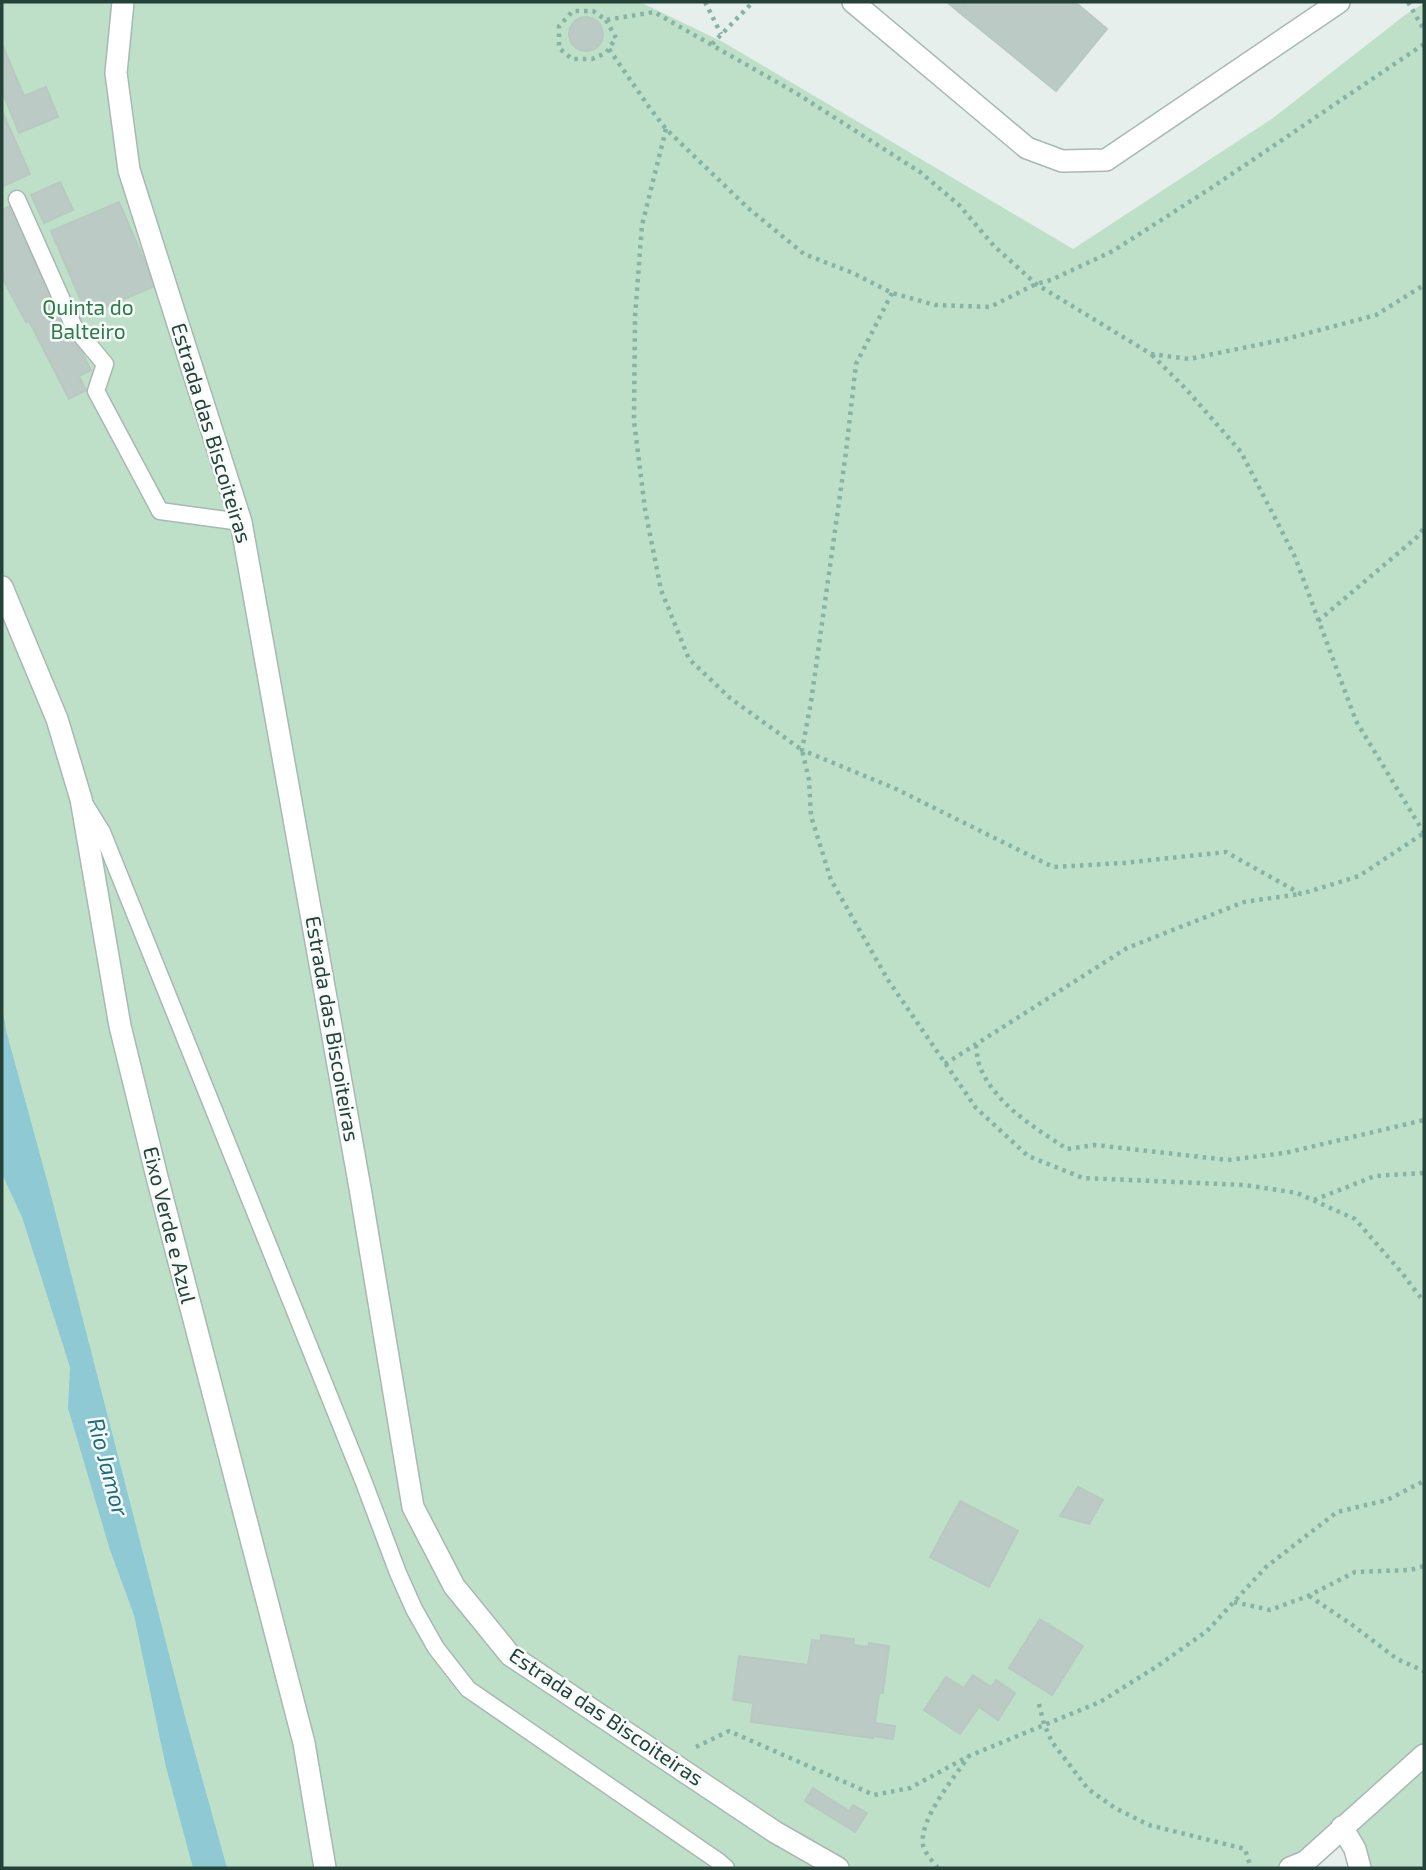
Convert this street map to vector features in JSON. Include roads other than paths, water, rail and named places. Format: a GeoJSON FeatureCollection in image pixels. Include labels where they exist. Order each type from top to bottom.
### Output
{"type":"FeatureCollection","features":[{"type":"Feature","properties":{"kind":"street","name":"Estrada das Biscoiteiras"},"geometry":{"type":"LineString","coordinates":[[123,2],[116,73],[130,170],[241,522],[358,1175],[413,1507],[454,1586],[510,1655],[775,1832],[838,1868]]}},
{"type":"Feature","properties":{"kind":"street"},"geometry":{"type":"LineString","coordinates":[[853,2],[1027,148],[1062,161],[1107,160],[1339,2]]}},
{"type":"Feature","properties":{"kind":"street","name":"Eixo Verde e Azul"},"geometry":{"type":"LineString","coordinates":[[2,587],[57,719],[81,799],[120,1026],[160,1191],[304,1743],[325,1868]]}},
{"type":"Feature","properties":{"kind":"street"},"geometry":{"type":"LineString","coordinates":[[1290,1868],[1305,1862],[1424,1755]]}},
{"type":"Feature","properties":{"kind":"street"},"geometry":{"type":"LineString","coordinates":[[1342,1827],[1355,1849],[1360,1868]]}},
{"type":"Feature","properties":{"kind":"lane"},"geometry":{"type":"LineString","coordinates":[[17,199],[74,327],[105,364],[96,391],[160,511],[241,522]]}},
{"type":"Feature","properties":{"kind":"lane"},"geometry":{"type":"LineString","coordinates":[[81,799],[102,832],[398,1573],[436,1648],[468,1689],[726,1868]]}},
{"type":"Feature","properties":{"kind":"water","name":"Rio Jamor"},"geometry":{"type":"Polygon","coordinates":[[[2,1008],[187,1724],[227,1868],[193,1868],[166,1767],[134,1615],[110,1550],[68,1408],[70,1367],[22,1217],[2,1174],[2,1008]]]}},
{"type":"Feature","properties":{"kind":"park label","name":"Quinta do Balteiro"},"geometry":{"type":"Point","coordinates":[88,320]}}]}
